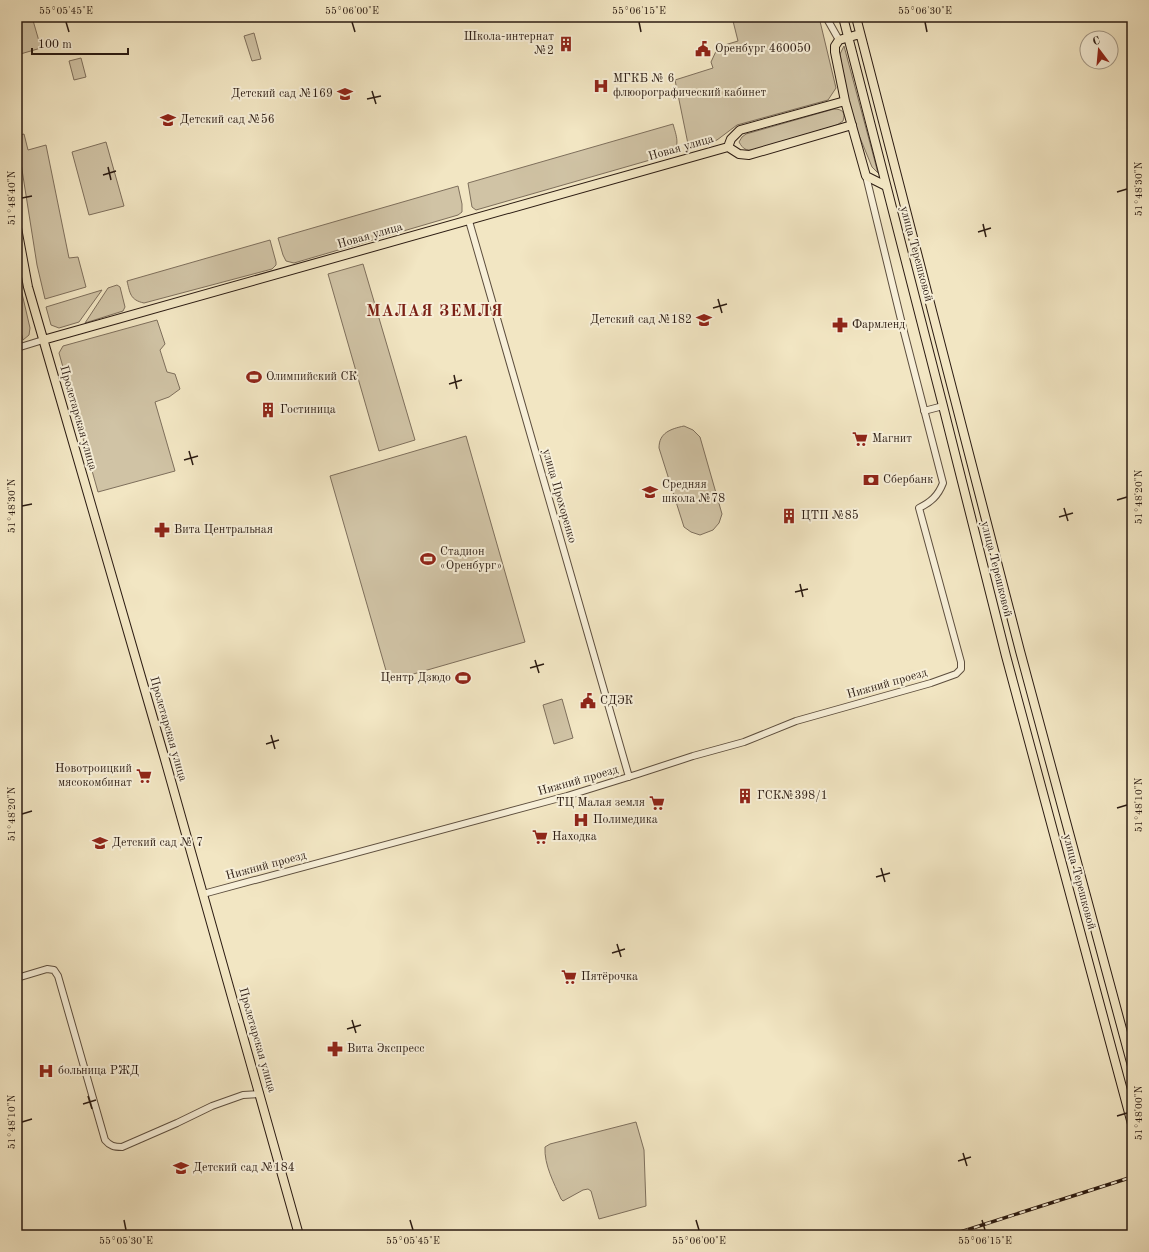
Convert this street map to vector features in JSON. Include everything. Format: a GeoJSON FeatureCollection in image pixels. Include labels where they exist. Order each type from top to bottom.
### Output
{"type":"FeatureCollection","features":[{"type":"Feature","properties":{"kind":"main road","name":"улица Терешковой"},"geometry":{"type":"LineString","coordinates":[[843,17],[1029,744],[1132,1124]]}},
{"type":"Feature","properties":{"kind":"main road","name":"улица Терешковой"},"geometry":{"type":"LineString","coordinates":[[856,17],[1044,740],[1132,1066]]}},
{"type":"Feature","properties":{"kind":"main road"},"geometry":{"type":"LineString","coordinates":[[860,34],[839,40],[835,46],[835,52],[845,101],[866,176],[886,186]]}},
{"type":"Feature","properties":{"kind":"main road","name":"Новая улица"},"geometry":{"type":"LineString","coordinates":[[728,147],[731,139],[740,130],[845,101]]}},
{"type":"Feature","properties":{"kind":"main road","name":"Новая улица"},"geometry":{"type":"LineString","coordinates":[[43,340],[728,147],[740,154],[748,155],[852,126]]}},
{"type":"Feature","properties":{"kind":"main road","name":"Пролетарская улица"},"geometry":{"type":"LineString","coordinates":[[17,228],[28,287],[203,894],[299,1235]]}},
{"type":"Feature","properties":{"kind":"main road"},"geometry":{"type":"LineString","coordinates":[[920,316],[925,317],[932,312]]}},
{"type":"Feature","properties":{"kind":"street"},"geometry":{"type":"LineString","coordinates":[[826,17],[839,40]]}},
{"type":"Feature","properties":{"kind":"street"},"geometry":{"type":"LineString","coordinates":[[866,176],[924,411],[943,406]]}},
{"type":"Feature","properties":{"kind":"street","name":"улица Прохоренко"},"geometry":{"type":"LineString","coordinates":[[469,221],[629,777]]}},
{"type":"Feature","properties":{"kind":"street","name":"Новая улица"},"geometry":{"type":"LineString","coordinates":[[17,348],[43,340]]}},
{"type":"Feature","properties":{"kind":"street","name":"Нижний проезд"},"geometry":{"type":"LineString","coordinates":[[203,894],[560,798],[693,756],[744,742],[796,721],[931,683],[956,674],[961,669],[961,662],[919,508],[929,503],[941,489],[943,483],[924,411]]}},
{"type":"Feature","properties":{"kind":"street"},"geometry":{"type":"LineString","coordinates":[[17,978],[47,969],[54,970],[58,976],[105,1140],[109,1145],[122,1147],[178,1123],[212,1106],[243,1096],[260,1094]]}},
{"type":"Feature","properties":{"kind":"shaded area"},"geometry":{"type":"Polygon","coordinates":[[[17,17],[32,17],[41,48],[17,55],[17,17]]]}},
{"type":"Feature","properties":{"kind":"shaded area"},"geometry":{"type":"Polygon","coordinates":[[[732,17],[819,17],[836,88],[828,100],[737,125],[717,140],[694,147],[688,144],[675,80],[713,68],[711,62],[718,47],[738,41],[732,17]]]}},
{"type":"Feature","properties":{"kind":"shaded area"},"geometry":{"type":"Polygon","coordinates":[[[254,33],[261,59],[252,61],[244,36],[254,33]]]}},
{"type":"Feature","properties":{"kind":"shaded area"},"geometry":{"type":"Polygon","coordinates":[[[844,46],[878,173],[872,167],[854,123],[847,99],[840,54],[844,46]]]}},
{"type":"Feature","properties":{"kind":"shaded area"},"geometry":{"type":"Polygon","coordinates":[[[81,58],[86,77],[74,80],[69,61],[81,58]]]}},
{"type":"Feature","properties":{"kind":"shaded area"},"geometry":{"type":"Polygon","coordinates":[[[834,109],[841,110],[844,113],[843,121],[837,125],[754,150],[745,149],[739,142],[746,134],[834,109]]]}},
{"type":"Feature","properties":{"kind":"shaded area"},"geometry":{"type":"Polygon","coordinates":[[[673,124],[677,144],[671,154],[476,210],[472,207],[468,183],[673,124]]]}},
{"type":"Feature","properties":{"kind":"shaded area"},"geometry":{"type":"Polygon","coordinates":[[[24,134],[28,150],[46,145],[69,258],[78,257],[86,287],[45,299],[37,265],[17,138],[17,136],[24,134]]]}},
{"type":"Feature","properties":{"kind":"shaded area"},"geometry":{"type":"Polygon","coordinates":[[[106,142],[124,206],[89,215],[72,152],[106,142]]]}},
{"type":"Feature","properties":{"kind":"shaded area"},"geometry":{"type":"Polygon","coordinates":[[[458,186],[462,204],[462,212],[458,215],[294,263],[286,261],[283,255],[278,238],[458,186]]]}},
{"type":"Feature","properties":{"kind":"shaded area"},"geometry":{"type":"Polygon","coordinates":[[[270,240],[276,262],[276,265],[272,269],[144,303],[139,302],[131,295],[127,281],[270,240]]]}},
{"type":"Feature","properties":{"kind":"shaded area"},"geometry":{"type":"Polygon","coordinates":[[[363,264],[415,440],[379,451],[328,274],[363,264]]]}},
{"type":"Feature","properties":{"kind":"shaded area"},"geometry":{"type":"Polygon","coordinates":[[[17,272],[30,328],[29,335],[23,340],[21,332],[17,332],[17,272]]]}},
{"type":"Feature","properties":{"kind":"shaded area"},"geometry":{"type":"Polygon","coordinates":[[[117,285],[120,287],[125,307],[123,311],[85,323],[108,288],[117,285]]]}},
{"type":"Feature","properties":{"kind":"shaded area"},"geometry":{"type":"Polygon","coordinates":[[[102,290],[79,322],[59,328],[51,325],[46,307],[102,290]]]}},
{"type":"Feature","properties":{"kind":"shaded area"},"geometry":{"type":"Polygon","coordinates":[[[157,320],[165,344],[160,350],[167,372],[175,374],[180,389],[169,397],[155,402],[175,471],[98,492],[59,353],[63,346],[157,320]]]}},
{"type":"Feature","properties":{"kind":"shaded area"},"geometry":{"type":"Polygon","coordinates":[[[684,426],[693,430],[700,437],[722,514],[719,523],[713,530],[700,535],[691,532],[684,527],[659,448],[661,439],[666,432],[684,426]]]}},
{"type":"Feature","properties":{"kind":"shaded area","name":"Стадион «Оренбург»"},"geometry":{"type":"Polygon","coordinates":[[[466,436],[525,642],[389,681],[330,476],[466,436]]]}},
{"type":"Feature","properties":{"kind":"shaded area"},"geometry":{"type":"Polygon","coordinates":[[[562,699],[573,738],[554,744],[543,705],[562,699]]]}},
{"type":"Feature","properties":{"kind":"shaded area"},"geometry":{"type":"Polygon","coordinates":[[[636,1122],[644,1150],[646,1206],[599,1219],[591,1191],[588,1189],[583,1190],[563,1201],[550,1174],[546,1160],[545,1147],[550,1144],[636,1122]]]}},
{"type":"Feature","properties":{"kind":"railway"},"geometry":{"type":"LineString","coordinates":[[951,1235],[1132,1177]]}},
{"type":"Feature","properties":{"kind":"place","name":"Школа-интернат №2"},"geometry":{"type":"Point","coordinates":[566,44]}},
{"type":"Feature","properties":{"kind":"place","name":"Оренбург 460050"},"geometry":{"type":"Point","coordinates":[703,49]}},
{"type":"Feature","properties":{"kind":"place","name":"МГКБ № 6 флюорографический кабинет"},"geometry":{"type":"Point","coordinates":[601,86]}},
{"type":"Feature","properties":{"kind":"place","name":"Детский сад №169"},"geometry":{"type":"Point","coordinates":[345,94]}},
{"type":"Feature","properties":{"kind":"place","name":"Детский сад №56"},"geometry":{"type":"Point","coordinates":[168,120]}},
{"type":"Feature","properties":{"kind":"place","name":"Детский сад №182"},"geometry":{"type":"Point","coordinates":[704,320]}},
{"type":"Feature","properties":{"kind":"place","name":"Фармленд"},"geometry":{"type":"Point","coordinates":[840,325]}},
{"type":"Feature","properties":{"kind":"place","name":"Олимпийский СК"},"geometry":{"type":"Point","coordinates":[254,377]}},
{"type":"Feature","properties":{"kind":"place","name":"Гостиница"},"geometry":{"type":"Point","coordinates":[268,410]}},
{"type":"Feature","properties":{"kind":"place","name":"Магнит"},"geometry":{"type":"Point","coordinates":[860,439]}},
{"type":"Feature","properties":{"kind":"place","name":"Сбербанк"},"geometry":{"type":"Point","coordinates":[871,480]}},
{"type":"Feature","properties":{"kind":"place","name":"Средняя школа №78"},"geometry":{"type":"Point","coordinates":[650,492]}},
{"type":"Feature","properties":{"kind":"place","name":"ЦТП №85"},"geometry":{"type":"Point","coordinates":[789,516]}},
{"type":"Feature","properties":{"kind":"place","name":"Вита Центральная"},"geometry":{"type":"Point","coordinates":[162,530]}},
{"type":"Feature","properties":{"kind":"place","name":"Стадион «Оренбург»"},"geometry":{"type":"Point","coordinates":[428,559]}},
{"type":"Feature","properties":{"kind":"place","name":"Центр Дзюдо"},"geometry":{"type":"Point","coordinates":[463,678]}},
{"type":"Feature","properties":{"kind":"place","name":"СДЭК"},"geometry":{"type":"Point","coordinates":[588,701]}},
{"type":"Feature","properties":{"kind":"place","name":"Новотроицкий мясокомбинат"},"geometry":{"type":"Point","coordinates":[144,776]}},
{"type":"Feature","properties":{"kind":"place","name":"ГСК№398/1"},"geometry":{"type":"Point","coordinates":[745,796]}},
{"type":"Feature","properties":{"kind":"place","name":"ТЦ Малая земля"},"geometry":{"type":"Point","coordinates":[657,803]}},
{"type":"Feature","properties":{"kind":"place","name":"Полимедика"},"geometry":{"type":"Point","coordinates":[581,820]}},
{"type":"Feature","properties":{"kind":"place","name":"Находка"},"geometry":{"type":"Point","coordinates":[540,837]}},
{"type":"Feature","properties":{"kind":"place","name":"Детский сад № 7"},"geometry":{"type":"Point","coordinates":[100,843]}},
{"type":"Feature","properties":{"kind":"place","name":"Пятёрочка"},"geometry":{"type":"Point","coordinates":[569,977]}},
{"type":"Feature","properties":{"kind":"place","name":"Вита Экспресс"},"geometry":{"type":"Point","coordinates":[335,1049]}},
{"type":"Feature","properties":{"kind":"place","name":"больница РЖД"},"geometry":{"type":"Point","coordinates":[46,1071]}},
{"type":"Feature","properties":{"kind":"place","name":"Детский сад №184"},"geometry":{"type":"Point","coordinates":[181,1168]}},
{"type":"Feature","properties":{"kind":"district","name":"МАЛАЯ ЗЕМЛЯ"},"geometry":{"type":"Point","coordinates":[435,312]}}]}
